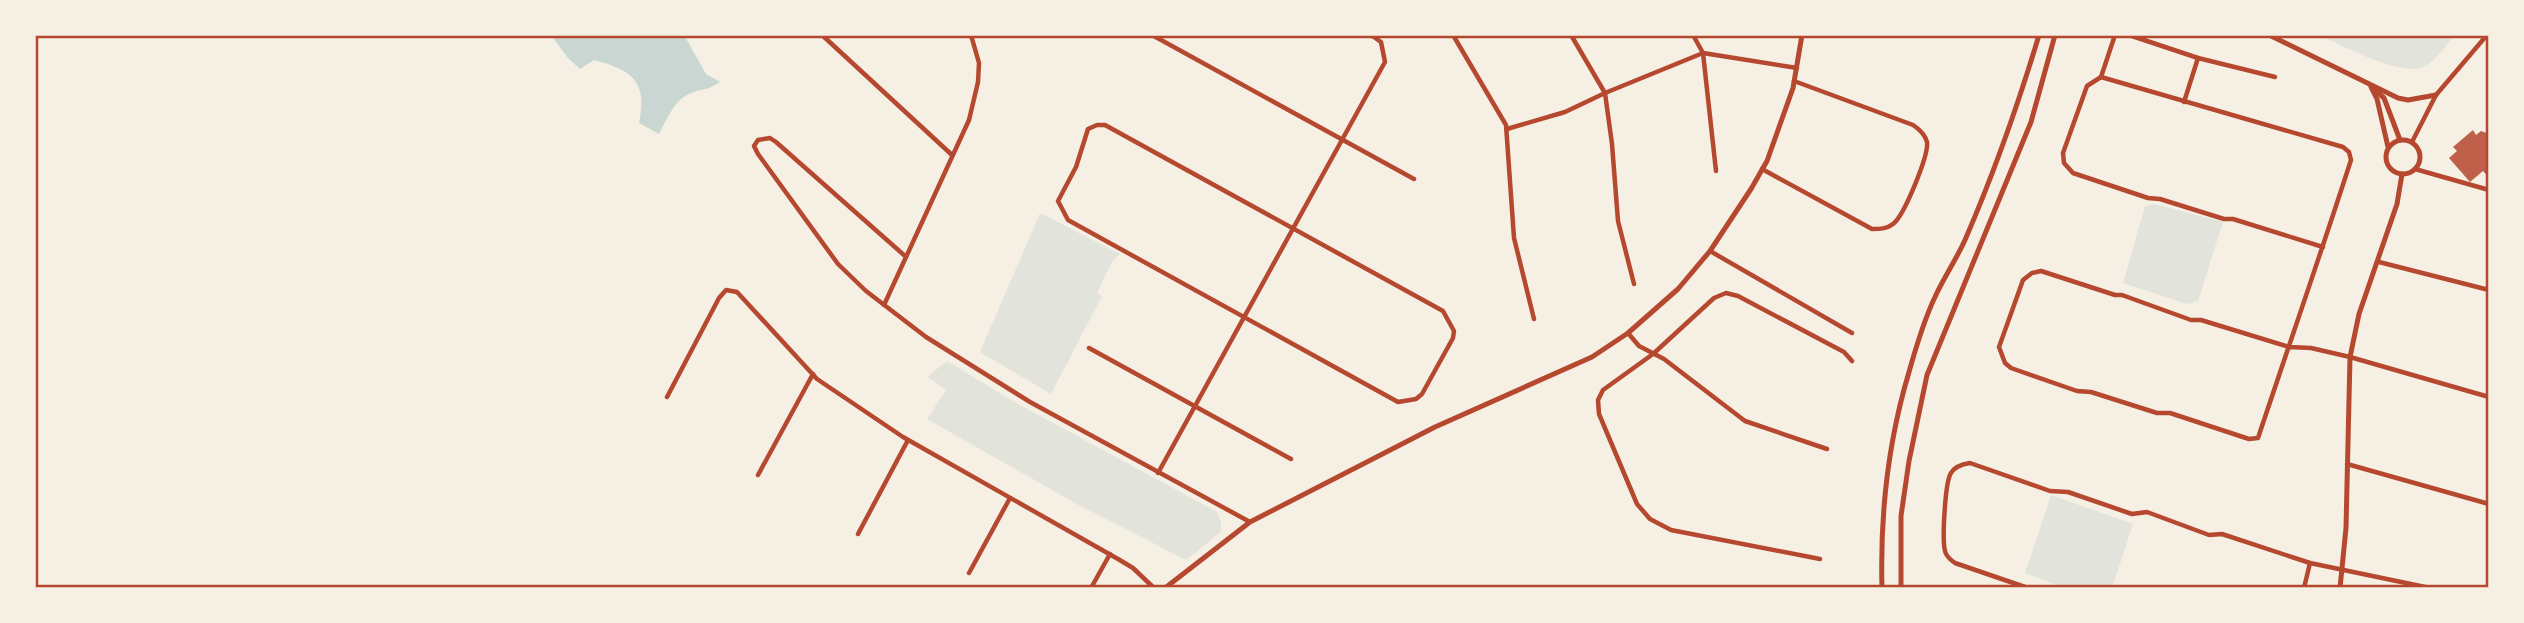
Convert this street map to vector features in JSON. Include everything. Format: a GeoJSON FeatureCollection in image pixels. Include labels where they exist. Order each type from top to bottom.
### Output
{"type":"FeatureCollection","features":[{"type":"Feature","properties":{"kind":"street"},"geometry":{"type":"LineString","coordinates":[[822,35],[952,156]]}},
{"type":"Feature","properties":{"kind":"street"},"geometry":{"type":"LineString","coordinates":[[884,305],[969,120],[978,82],[979,63],[971,35]]}},
{"type":"Feature","properties":{"kind":"street"},"geometry":{"type":"LineString","coordinates":[[1153,35],[1414,179]]}},
{"type":"Feature","properties":{"kind":"street"},"geometry":{"type":"LineString","coordinates":[[1158,473],[1385,62],[1381,41],[1371,35]]}},
{"type":"Feature","properties":{"kind":"street"},"geometry":{"type":"LineString","coordinates":[[1453,35],[1507,130],[1514,238],[1534,319]]}},
{"type":"Feature","properties":{"kind":"street"},"geometry":{"type":"LineString","coordinates":[[1571,35],[1605,93],[1618,221],[1634,284]]}},
{"type":"Feature","properties":{"kind":"street"},"geometry":{"type":"LineString","coordinates":[[1692,35],[1703,54],[1716,171]]}},
{"type":"Feature","properties":{"kind":"street"},"geometry":{"type":"LineString","coordinates":[[1165,588],[1250,522],[1435,428],[1592,357],[1628,333],[1678,289],[1710,251],[1762,170],[1794,81],[1802,35]]}},
{"type":"Feature","properties":{"kind":"street"},"geometry":{"type":"LineString","coordinates":[[1882,588],[1885,491],[1908,373],[1934,298],[1964,242],[2015,114],[2039,35]]}},
{"type":"Feature","properties":{"kind":"street"},"geometry":{"type":"LineString","coordinates":[[1901,588],[1901,516],[1927,374],[2031,122],[2056,35]]}},
{"type":"Feature","properties":{"kind":"street"},"geometry":{"type":"LineString","coordinates":[[2115,35],[2101,77],[2087,86],[2063,153],[2064,163],[2073,173],[2148,198],[2232,219],[2323,247]]}},
{"type":"Feature","properties":{"kind":"street"},"geometry":{"type":"LineString","coordinates":[[2129,35],[2198,58],[2275,77]]}},
{"type":"Feature","properties":{"kind":"street"},"geometry":{"type":"LineString","coordinates":[[2269,35],[2398,98],[2408,100],[2436,94]]}},
{"type":"Feature","properties":{"kind":"street"},"geometry":{"type":"LineString","coordinates":[[2412,142],[2436,94],[2487,35]]}},
{"type":"Feature","properties":{"kind":"street"},"geometry":{"type":"LineString","coordinates":[[1507,130],[1565,112],[1703,54],[1797,68]]}},
{"type":"Feature","properties":{"kind":"street"},"geometry":{"type":"LineString","coordinates":[[2184,102],[2198,58]]}},
{"type":"Feature","properties":{"kind":"street"},"geometry":{"type":"LineString","coordinates":[[2101,77],[2343,147],[2349,152],[2350,160],[2323,247],[2289,347],[2258,438],[2249,439],[2170,414],[2157,413],[2091,392],[2077,391],[2011,368],[2005,363],[1998,347],[2023,280],[2032,273],[2041,271],[2122,295],[2191,320],[2201,320],[2289,347],[2311,348],[2350,357],[2489,397]]}},
{"type":"Feature","properties":{"kind":"street"},"geometry":{"type":"LineString","coordinates":[[1762,170],[1872,229],[1883,229],[1896,222],[1914,186],[1927,147],[1925,135],[1920,129],[1794,81]]}},
{"type":"Feature","properties":{"kind":"street"},"geometry":{"type":"LineString","coordinates":[[2371,87],[2384,98],[2400,140]]}},
{"type":"Feature","properties":{"kind":"street"},"geometry":{"type":"LineString","coordinates":[[2371,87],[2378,99],[2388,147],[2386,162],[2392,170],[2402,174],[2415,169],[2489,190]]}},
{"type":"Feature","properties":{"kind":"street"},"geometry":{"type":"LineString","coordinates":[[1105,125],[1293,229],[1443,311],[1454,331],[1453,338],[1425,390],[1416,399],[1398,402],[1068,220],[1058,201],[1076,167],[1088,129],[1105,125]]}},
{"type":"Feature","properties":{"kind":"street"},"geometry":{"type":"LineString","coordinates":[[905,256],[776,142],[770,138],[758,140],[754,146],[758,154],[838,264],[884,305],[956,358],[1030,402],[1250,522]]}},
{"type":"Feature","properties":{"kind":"street"},"geometry":{"type":"LineString","coordinates":[[2388,147],[2400,140],[2412,142],[2420,155],[2415,169]]}},
{"type":"Feature","properties":{"kind":"street"},"geometry":{"type":"LineString","coordinates":[[2340,588],[2343,570],[2350,357],[2359,314],[2397,204],[2402,174]]}},
{"type":"Feature","properties":{"kind":"street"},"geometry":{"type":"LineString","coordinates":[[1710,251],[1852,333]]}},
{"type":"Feature","properties":{"kind":"street"},"geometry":{"type":"LineString","coordinates":[[2379,261],[2489,290]]}},
{"type":"Feature","properties":{"kind":"street"},"geometry":{"type":"LineString","coordinates":[[667,397],[719,298],[726,290],[737,292],[813,374],[908,440],[1133,568],[1154,588]]}},
{"type":"Feature","properties":{"kind":"street"},"geometry":{"type":"LineString","coordinates":[[1820,559],[1671,530],[1650,519],[1637,504],[1597,406],[1600,395],[1608,385],[1653,354],[1714,298],[1726,293],[1738,296],[1844,352],[1852,361]]}},
{"type":"Feature","properties":{"kind":"street"},"geometry":{"type":"LineString","coordinates":[[1628,333],[1639,346],[1664,359],[1745,421],[1827,449]]}},
{"type":"Feature","properties":{"kind":"street"},"geometry":{"type":"LineString","coordinates":[[1089,348],[1291,459]]}},
{"type":"Feature","properties":{"kind":"street"},"geometry":{"type":"LineString","coordinates":[[758,475],[813,374]]}},
{"type":"Feature","properties":{"kind":"street"},"geometry":{"type":"LineString","coordinates":[[858,534],[908,440]]}},
{"type":"Feature","properties":{"kind":"street"},"geometry":{"type":"LineString","coordinates":[[2028,588],[1955,564],[1949,559],[1945,552],[1945,510],[1949,478],[1952,471],[1958,467],[1970,463],[2050,491],[2068,492],[2132,514],[2147,512],[2209,535],[2222,534],[2310,563],[2430,588]]}},
{"type":"Feature","properties":{"kind":"street"},"geometry":{"type":"LineString","coordinates":[[2347,464],[2489,504]]}},
{"type":"Feature","properties":{"kind":"street"},"geometry":{"type":"LineString","coordinates":[[969,573],[1010,498]]}},
{"type":"Feature","properties":{"kind":"street"},"geometry":{"type":"LineString","coordinates":[[1091,588],[1110,554]]}},
{"type":"Feature","properties":{"kind":"street"},"geometry":{"type":"LineString","coordinates":[[2304,588],[2310,563]]}},
{"type":"Feature","properties":{"kind":"shaded area"},"geometry":{"type":"Polygon","coordinates":[[[551,35],[684,35],[706,74],[720,82],[693,92],[679,101],[659,134],[639,123],[639,87],[627,73],[594,60],[580,69],[551,35]]]}},
{"type":"Feature","properties":{"kind":"shaded area"},"geometry":{"type":"Polygon","coordinates":[[[2318,35],[2454,35],[2432,61],[2413,69],[2386,64],[2318,35]]]}},
{"type":"Feature","properties":{"kind":"shaded area"},"geometry":{"type":"Polygon","coordinates":[[[2154,204],[2223,222],[2198,301],[2187,304],[2123,283],[2145,206],[2154,204]]]}},
{"type":"Feature","properties":{"kind":"shaded area"},"geometry":{"type":"Polygon","coordinates":[[[1040,213],[1120,254],[1112,262],[1097,293],[1102,296],[1051,394],[980,352],[1040,213]]]}},
{"type":"Feature","properties":{"kind":"shaded area"},"geometry":{"type":"Polygon","coordinates":[[[947,361],[1013,401],[1217,512],[1221,532],[1186,560],[1075,503],[927,419],[946,390],[927,377],[947,361]]]}},
{"type":"Feature","properties":{"kind":"shaded area"},"geometry":{"type":"Polygon","coordinates":[[[2051,495],[2133,524],[2112,588],[2064,588],[2025,573],[2051,495]]]}},
{"type":"Feature","properties":{"kind":"building"},"geometry":{"type":"Polygon","coordinates":[[[2473,130],[2476,135],[2481,131],[2489,134],[2489,178],[2483,171],[2470,182],[2449,158],[2457,151],[2453,147],[2473,130]]]}}]}
